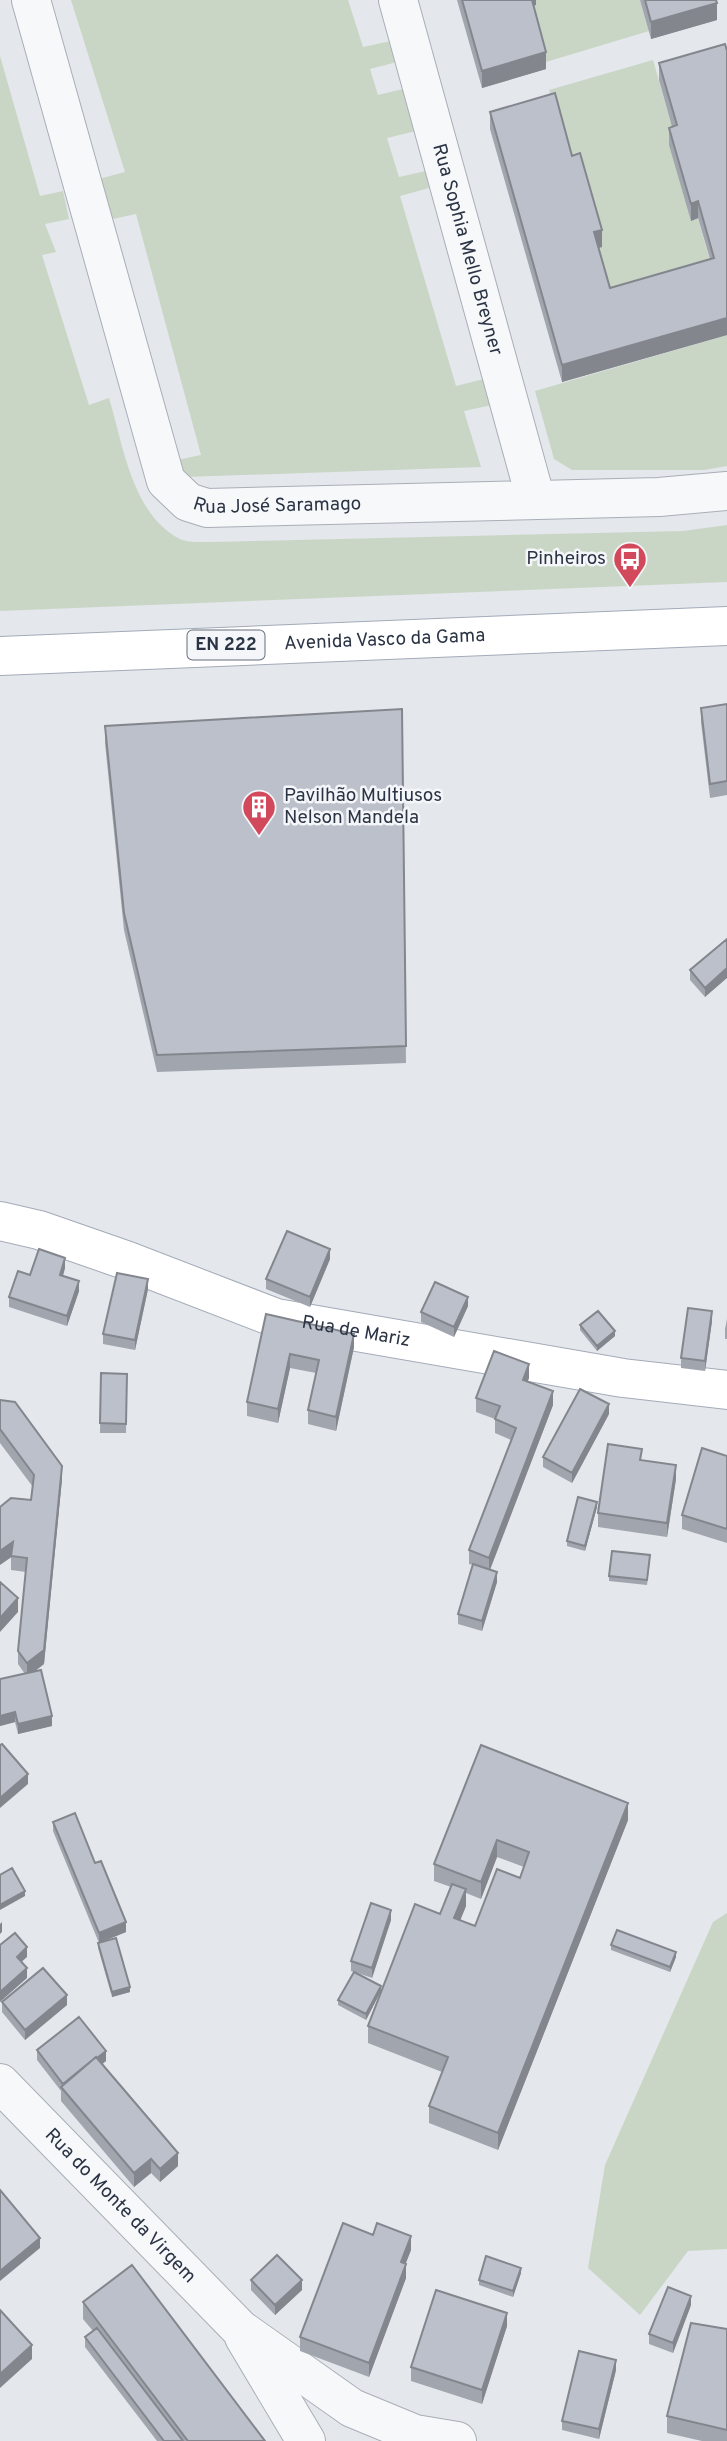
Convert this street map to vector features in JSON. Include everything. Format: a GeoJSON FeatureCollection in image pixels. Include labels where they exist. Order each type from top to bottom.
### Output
{"type":"FeatureCollection","features":[{"type":"Feature","properties":{"kind":"main road","name":"Avenida Vasco da Gama"},"geometry":{"type":"LineString","coordinates":[[0,656],[727,626]]}},
{"type":"Feature","properties":{"kind":"main road","name":"Rua de Mariz"},"geometry":{"type":"LineString","coordinates":[[0,1221],[39,1230],[128,1261],[276,1318],[623,1378],[727,1390]]}},
{"type":"Feature","properties":{"kind":"street","name":"Rua José Saramago"},"geometry":{"type":"LineString","coordinates":[[31,0],[166,481],[175,493],[188,502],[207,508],[659,497],[727,491]]}},
{"type":"Feature","properties":{"kind":"street","name":"Rua Sophia Mello Breyner"},"geometry":{"type":"LineString","coordinates":[[398,0],[536,500]]}},
{"type":"Feature","properties":{"kind":"street","name":"Rua do Monte da Virgem"},"geometry":{"type":"LineString","coordinates":[[0,2083],[240,2329]]}},
{"type":"Feature","properties":{"kind":"street"},"geometry":{"type":"LineString","coordinates":[[240,2329],[399,2439],[457,2441]]}},
{"type":"Feature","properties":{"kind":"street"},"geometry":{"type":"LineString","coordinates":[[240,2329],[306,2441]]}},
{"type":"Feature","properties":{"kind":"green space"},"geometry":{"type":"Polygon","coordinates":[[[71,0],[348,0],[363,47],[391,41],[397,62],[370,69],[378,95],[403,89],[416,131],[387,138],[399,177],[426,171],[429,188],[400,196],[456,386],[484,379],[492,405],[464,411],[481,467],[185,477],[177,460],[201,455],[136,214],[108,220],[95,180],[125,172],[71,0]]]}},
{"type":"Feature","properties":{"kind":"green space"},"geometry":{"type":"Polygon","coordinates":[[[528,0],[640,0],[649,31],[546,62],[528,0]]]}},
{"type":"Feature","properties":{"kind":"green space"},"geometry":{"type":"Polygon","coordinates":[[[0,56],[40,196],[63,191],[69,219],[45,224],[56,252],[42,255],[89,405],[109,398],[125,456],[140,496],[164,528],[180,539],[204,542],[683,531],[727,525],[727,582],[0,611],[0,56]]]}},
{"type":"Feature","properties":{"kind":"green space"},"geometry":{"type":"Polygon","coordinates":[[[653,60],[714,275],[610,305],[549,90],[653,60]]]}},
{"type":"Feature","properties":{"kind":"green space"},"geometry":{"type":"Polygon","coordinates":[[[727,335],[727,466],[704,470],[572,470],[554,459],[535,391],[727,335]]]}},
{"type":"Feature","properties":{"kind":"green space"},"geometry":{"type":"Polygon","coordinates":[[[727,1913],[727,2249],[688,2251],[640,2315],[588,2268],[605,2165],[713,1922],[727,1913]]]}},
{"type":"Feature","properties":{"kind":"building"},"geometry":{"type":"Polygon","coordinates":[[[462,0],[532,0],[546,52],[482,71],[462,0]]]}},
{"type":"Feature","properties":{"kind":"building"},"geometry":{"type":"Polygon","coordinates":[[[645,0],[716,0],[717,3],[651,22],[645,0]]]}},
{"type":"Feature","properties":{"kind":"building"},"geometry":{"type":"Polygon","coordinates":[[[725,44],[727,318],[562,365],[490,112],[555,93],[572,156],[580,153],[602,230],[594,232],[610,288],[714,258],[698,201],[691,204],[669,128],[677,125],[659,63],[725,44]]]}},
{"type":"Feature","properties":{"kind":"building"},"geometry":{"type":"Polygon","coordinates":[[[727,704],[727,781],[710,784],[701,708],[727,704]]]}},
{"type":"Feature","properties":{"kind":"building","name":"Pavilhão Multiusos Nelson Mandela"},"geometry":{"type":"Polygon","coordinates":[[[402,709],[406,1046],[157,1055],[124,913],[105,726],[402,709]]]}},
{"type":"Feature","properties":{"kind":"building"},"geometry":{"type":"Polygon","coordinates":[[[727,939],[727,968],[705,988],[690,970],[727,939]]]}},
{"type":"Feature","properties":{"kind":"building"},"geometry":{"type":"Polygon","coordinates":[[[287,1231],[330,1249],[310,1297],[266,1279],[287,1231]]]}},
{"type":"Feature","properties":{"kind":"building"},"geometry":{"type":"Polygon","coordinates":[[[39,1249],[65,1258],[60,1275],[79,1281],[67,1316],[9,1297],[18,1271],[30,1275],[39,1249]]]}},
{"type":"Feature","properties":{"kind":"building"},"geometry":{"type":"Polygon","coordinates":[[[117,1273],[148,1279],[135,1340],[103,1334],[117,1273]]]}},
{"type":"Feature","properties":{"kind":"building"},"geometry":{"type":"Polygon","coordinates":[[[435,1282],[468,1297],[454,1327],[421,1312],[435,1282]]]}},
{"type":"Feature","properties":{"kind":"building"},"geometry":{"type":"Polygon","coordinates":[[[688,1308],[712,1311],[705,1361],[681,1358],[688,1308]]]}},
{"type":"Feature","properties":{"kind":"building"},"geometry":{"type":"Polygon","coordinates":[[[598,1311],[615,1331],[597,1346],[580,1325],[598,1311]]]}},
{"type":"Feature","properties":{"kind":"building"},"geometry":{"type":"Polygon","coordinates":[[[266,1314],[354,1334],[336,1417],[308,1410],[319,1360],[290,1354],[278,1409],[247,1402],[266,1314]]]}},
{"type":"Feature","properties":{"kind":"building"},"geometry":{"type":"Polygon","coordinates":[[[494,1351],[529,1364],[523,1380],[553,1391],[489,1558],[469,1550],[516,1428],[495,1419],[500,1406],[476,1398],[494,1351]]]}},
{"type":"Feature","properties":{"kind":"building"},"geometry":{"type":"Polygon","coordinates":[[[101,1373],[127,1374],[126,1424],[100,1423],[101,1373]]]}},
{"type":"Feature","properties":{"kind":"building"},"geometry":{"type":"Polygon","coordinates":[[[580,1389],[609,1404],[572,1473],[543,1457],[580,1389]]]}},
{"type":"Feature","properties":{"kind":"building"},"geometry":{"type":"Polygon","coordinates":[[[0,1400],[15,1402],[62,1466],[44,1650],[27,1663],[18,1651],[27,1558],[11,1556],[13,1542],[0,1551],[0,1507],[11,1498],[31,1500],[34,1475],[0,1429],[0,1400]]]}},
{"type":"Feature","properties":{"kind":"building"},"geometry":{"type":"Polygon","coordinates":[[[608,1444],[642,1449],[640,1460],[676,1465],[667,1523],[598,1513],[608,1444]]]}},
{"type":"Feature","properties":{"kind":"building"},"geometry":{"type":"Polygon","coordinates":[[[702,1448],[727,1456],[727,1529],[682,1515],[702,1448]]]}},
{"type":"Feature","properties":{"kind":"building"},"geometry":{"type":"Polygon","coordinates":[[[578,1497],[597,1502],[585,1546],[567,1541],[578,1497]]]}},
{"type":"Feature","properties":{"kind":"building"},"geometry":{"type":"Polygon","coordinates":[[[612,1551],[650,1555],[647,1580],[609,1576],[612,1551]]]}},
{"type":"Feature","properties":{"kind":"building"},"geometry":{"type":"Polygon","coordinates":[[[473,1564],[497,1572],[482,1621],[458,1614],[473,1564]]]}},
{"type":"Feature","properties":{"kind":"building"},"geometry":{"type":"Polygon","coordinates":[[[0,1582],[18,1598],[0,1618],[0,1582]]]}},
{"type":"Feature","properties":{"kind":"building"},"geometry":{"type":"Polygon","coordinates":[[[41,1670],[52,1716],[18,1724],[15,1712],[0,1716],[0,1679],[41,1670]]]}},
{"type":"Feature","properties":{"kind":"building"},"geometry":{"type":"Polygon","coordinates":[[[2,1744],[28,1774],[0,1798],[0,1745],[2,1744]]]}},
{"type":"Feature","properties":{"kind":"building"},"geometry":{"type":"Polygon","coordinates":[[[481,1745],[628,1803],[498,2133],[429,2106],[448,2057],[368,2026],[415,1904],[440,1914],[452,1884],[466,1889],[454,1918],[475,1926],[497,1869],[520,1878],[529,1852],[497,1840],[481,1882],[434,1864],[481,1745]]]}},
{"type":"Feature","properties":{"kind":"building"},"geometry":{"type":"Polygon","coordinates":[[[75,1813],[95,1863],[101,1861],[126,1922],[99,1933],[53,1822],[75,1813]]]}},
{"type":"Feature","properties":{"kind":"building"},"geometry":{"type":"Polygon","coordinates":[[[12,1868],[25,1891],[0,1905],[0,1875],[12,1868]]]}},
{"type":"Feature","properties":{"kind":"building"},"geometry":{"type":"Polygon","coordinates":[[[371,1903],[391,1910],[372,1968],[351,1961],[371,1903]]]}},
{"type":"Feature","properties":{"kind":"building"},"geometry":{"type":"Polygon","coordinates":[[[617,1930],[676,1952],[670,1967],[611,1945],[617,1930]]]}},
{"type":"Feature","properties":{"kind":"building"},"geometry":{"type":"Polygon","coordinates":[[[15,1933],[27,1947],[17,1957],[27,1968],[0,1992],[0,1945],[15,1933]]]}},
{"type":"Feature","properties":{"kind":"building"},"geometry":{"type":"Polygon","coordinates":[[[116,1938],[130,1987],[112,1992],[98,1943],[116,1938]]]}},
{"type":"Feature","properties":{"kind":"building"},"geometry":{"type":"Polygon","coordinates":[[[43,1968],[67,1995],[25,2030],[2,2002],[43,1968]]]}},
{"type":"Feature","properties":{"kind":"building"},"geometry":{"type":"Polygon","coordinates":[[[354,1972],[381,1986],[366,2014],[338,2000],[354,1972]]]}},
{"type":"Feature","properties":{"kind":"building"},"geometry":{"type":"Polygon","coordinates":[[[79,2017],[106,2051],[63,2084],[37,2050],[79,2017]]]}},
{"type":"Feature","properties":{"kind":"building"},"geometry":{"type":"Polygon","coordinates":[[[96,2057],[178,2153],[160,2169],[151,2159],[134,2173],[61,2087],[96,2057]]]}},
{"type":"Feature","properties":{"kind":"building"},"geometry":{"type":"Polygon","coordinates":[[[0,2190],[40,2238],[0,2271],[0,2190]]]}},
{"type":"Feature","properties":{"kind":"building"},"geometry":{"type":"Polygon","coordinates":[[[343,2223],[373,2235],[377,2223],[411,2236],[401,2262],[406,2264],[369,2363],[300,2337],[343,2223]]]}},
{"type":"Feature","properties":{"kind":"building"},"geometry":{"type":"Polygon","coordinates":[[[277,2255],[302,2280],[275,2305],[251,2280],[277,2255]]]}},
{"type":"Feature","properties":{"kind":"building"},"geometry":{"type":"Polygon","coordinates":[[[486,2256],[521,2268],[513,2291],[479,2280],[486,2256]]]}},
{"type":"Feature","properties":{"kind":"building"},"geometry":{"type":"Polygon","coordinates":[[[132,2265],[265,2441],[188,2441],[83,2302],[132,2265]]]}},
{"type":"Feature","properties":{"kind":"building"},"geometry":{"type":"Polygon","coordinates":[[[668,2287],[691,2296],[673,2343],[649,2334],[668,2287]]]}},
{"type":"Feature","properties":{"kind":"building"},"geometry":{"type":"Polygon","coordinates":[[[436,2290],[507,2313],[482,2390],[411,2367],[436,2290]]]}},
{"type":"Feature","properties":{"kind":"building"},"geometry":{"type":"Polygon","coordinates":[[[0,2310],[32,2345],[0,2374],[0,2310]]]}},
{"type":"Feature","properties":{"kind":"building"},"geometry":{"type":"Polygon","coordinates":[[[691,2323],[727,2329],[727,2430],[667,2416],[691,2323]]]}},
{"type":"Feature","properties":{"kind":"building"},"geometry":{"type":"Polygon","coordinates":[[[97,2328],[183,2441],[164,2441],[85,2337],[97,2328]]]}},
{"type":"Feature","properties":{"kind":"building"},"geometry":{"type":"Polygon","coordinates":[[[579,2351],[616,2360],[599,2429],[562,2421],[579,2351]]]}},
{"type":"Feature","properties":{"kind":"place","name":"Pinheiros"},"geometry":{"type":"Point","coordinates":[630,589]}},
{"type":"Feature","properties":{"kind":"place","name":"Pavilhão Multiusos Nelson Mandela"},"geometry":{"type":"Point","coordinates":[259,837]}}]}
